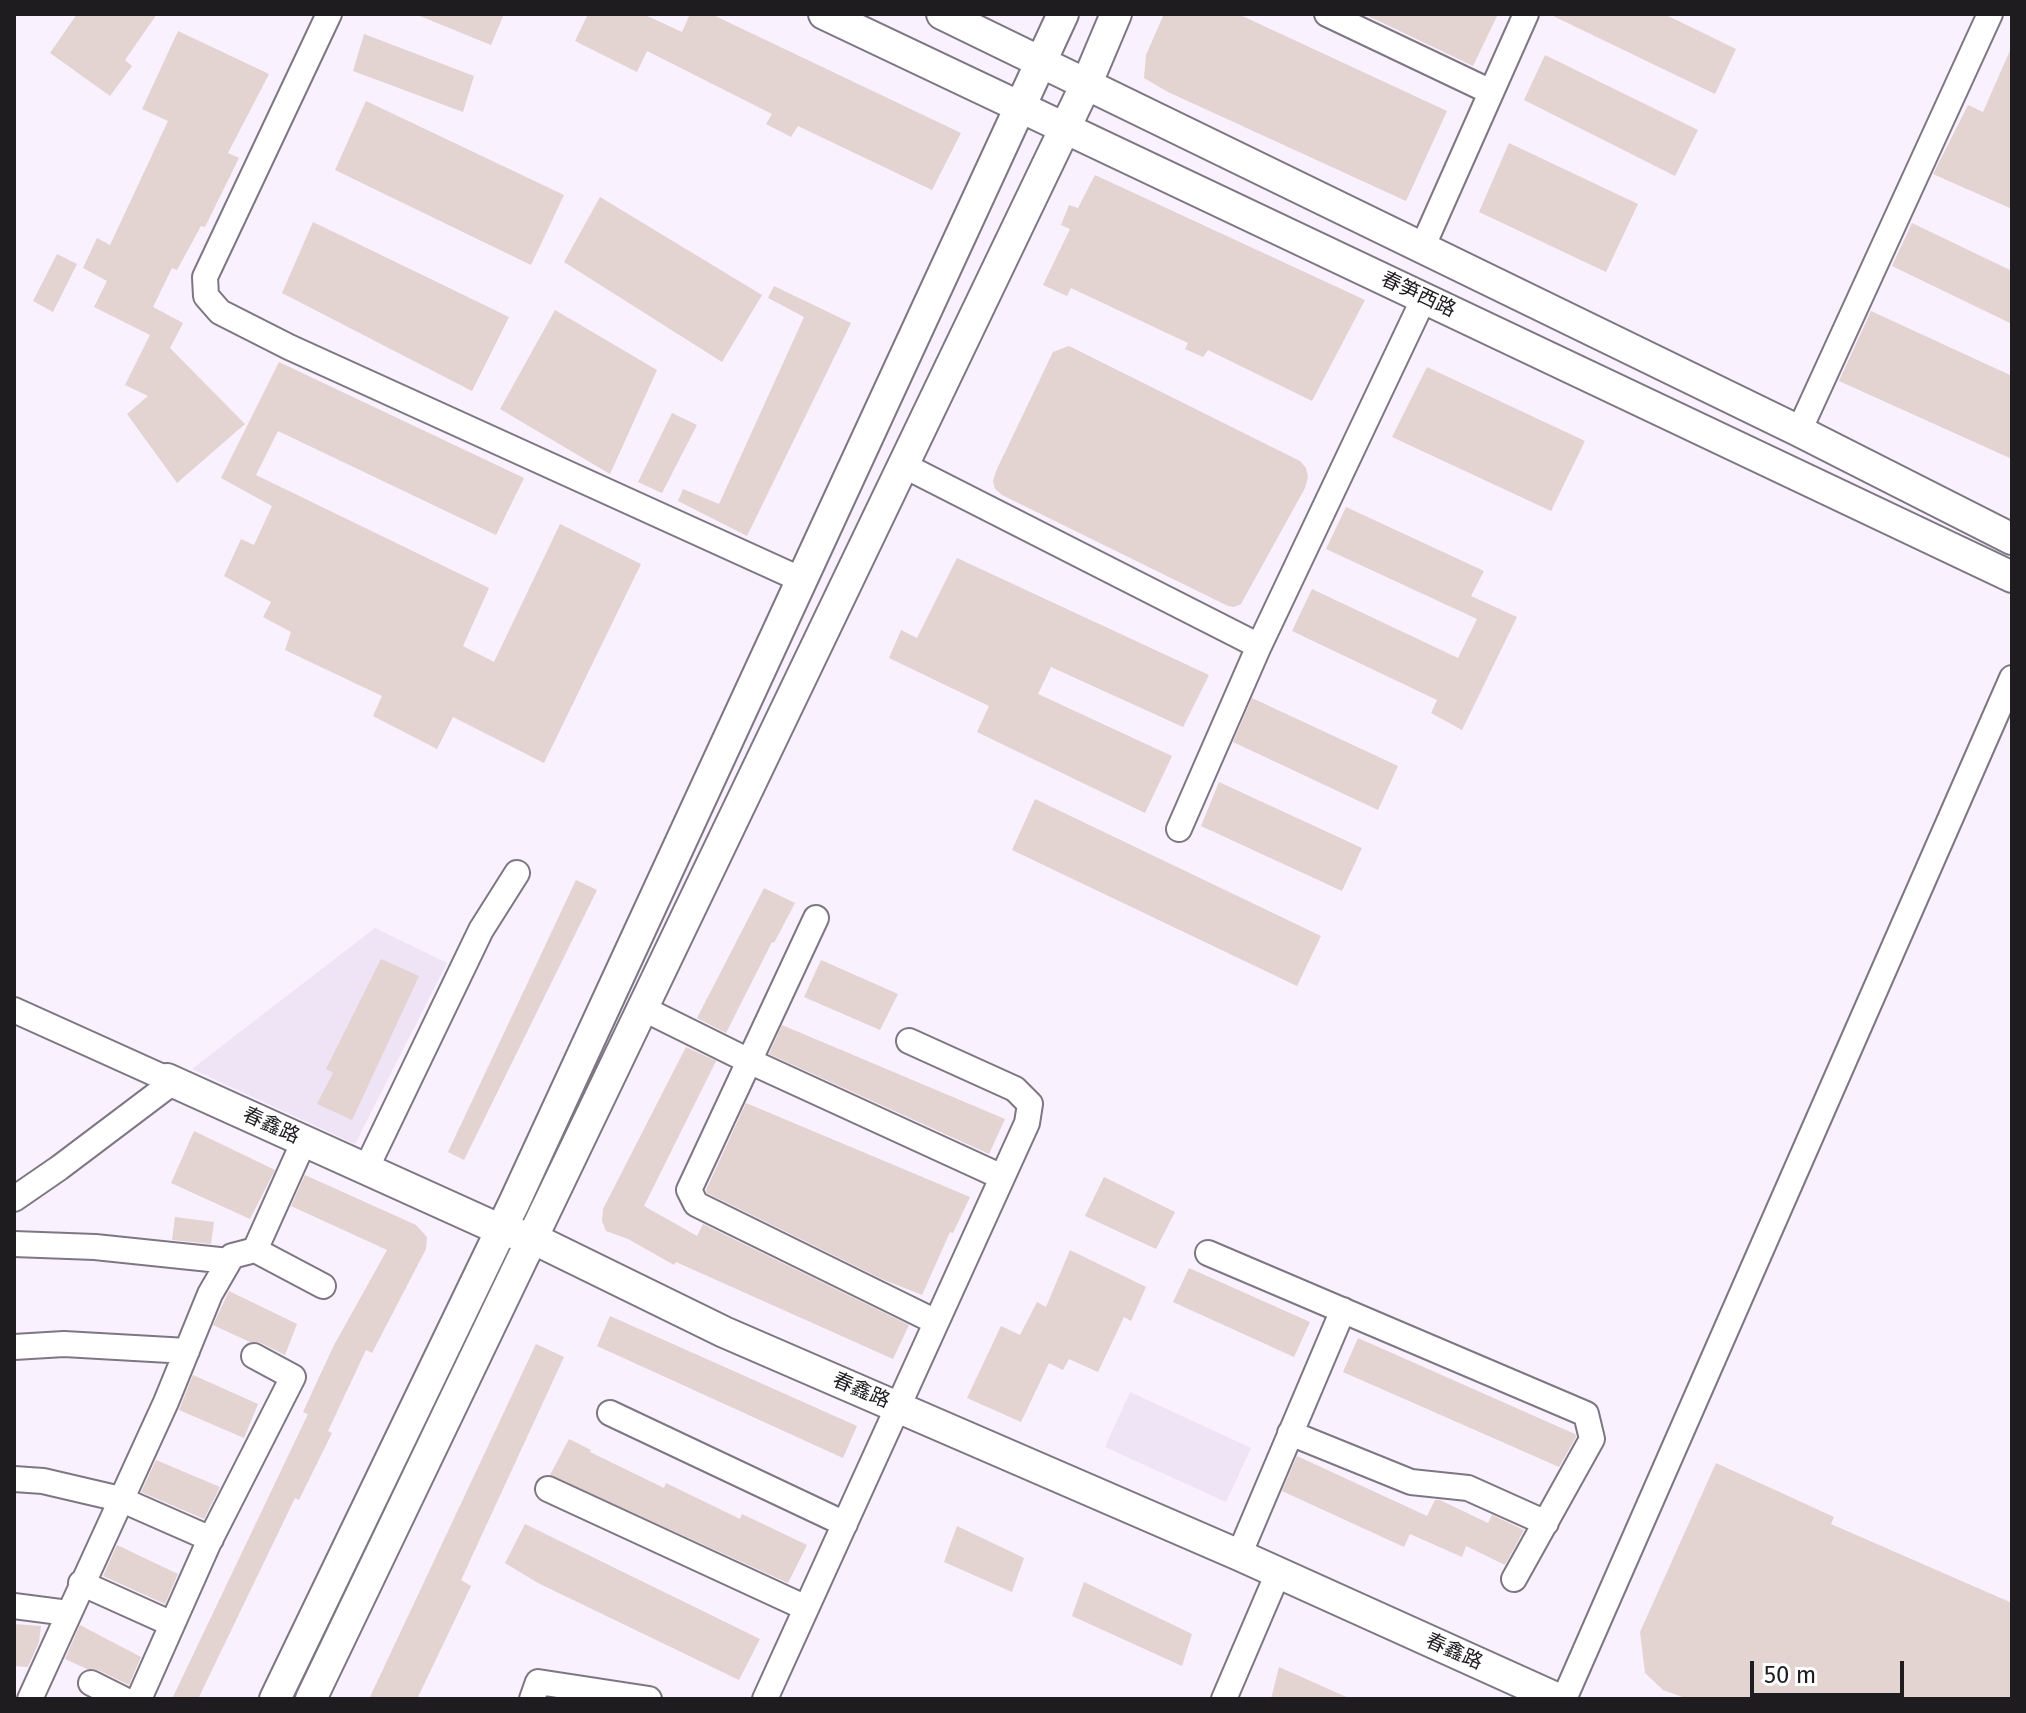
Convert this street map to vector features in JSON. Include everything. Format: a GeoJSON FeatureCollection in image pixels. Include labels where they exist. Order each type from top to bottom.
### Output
{"type":"FeatureCollection","features":[{"type":"Feature","properties":{"kind":"main road","name":"春笋西路"},"geometry":{"type":"LineString","coordinates":[[824,14],[2012,577]]}},
{"type":"Feature","properties":{"kind":"main road"},"geometry":{"type":"LineString","coordinates":[[942,14],[1799,431],[2012,539]]}},
{"type":"Feature","properties":{"kind":"main road"},"geometry":{"type":"LineString","coordinates":[[275,1699],[501,1230],[1063,14]]}},
{"type":"Feature","properties":{"kind":"main road"},"geometry":{"type":"LineString","coordinates":[[311,1699],[1116,14]]}},
{"type":"Feature","properties":{"kind":"main road","name":"春鑫路"},"geometry":{"type":"LineString","coordinates":[[170,1080],[531,1241],[570,1273],[894,1416],[1558,1699]]}},
{"type":"Feature","properties":{"kind":"main road","name":"春鑫路"},"geometry":{"type":"LineString","coordinates":[[894,1416],[1239,1555],[1275,1580],[1515,1699]]}},
{"type":"Feature","properties":{"kind":"street"},"geometry":{"type":"LineString","coordinates":[[329,14],[205,277],[206,296],[220,312],[289,347],[802,580]]}},
{"type":"Feature","properties":{"kind":"street"},"geometry":{"type":"LineString","coordinates":[[1327,14],[1491,92]]}},
{"type":"Feature","properties":{"kind":"street"},"geometry":{"type":"LineString","coordinates":[[1422,248],[1526,14]]}},
{"type":"Feature","properties":{"kind":"street"},"geometry":{"type":"LineString","coordinates":[[1799,431],[1990,14]]}},
{"type":"Feature","properties":{"kind":"street"},"geometry":{"type":"LineString","coordinates":[[1179,829],[1259,646],[1424,298]]}},
{"type":"Feature","properties":{"kind":"street"},"geometry":{"type":"LineString","coordinates":[[903,465],[1259,646]]}},
{"type":"Feature","properties":{"kind":"street"},"geometry":{"type":"LineString","coordinates":[[1564,1699],[2012,678]]}},
{"type":"Feature","properties":{"kind":"street"},"geometry":{"type":"LineString","coordinates":[[366,1169],[481,930],[517,873]]}},
{"type":"Feature","properties":{"kind":"street"},"geometry":{"type":"LineString","coordinates":[[816,918],[689,1190],[696,1204],[936,1322]]}},
{"type":"Feature","properties":{"kind":"street"},"geometry":{"type":"LineString","coordinates":[[642,1008],[749,1061],[1002,1177]]}},
{"type":"Feature","properties":{"kind":"street"},"geometry":{"type":"LineString","coordinates":[[14,1010],[170,1080],[72,1159],[14,1199]]}},
{"type":"Feature","properties":{"kind":"street"},"geometry":{"type":"LineString","coordinates":[[765,1699],[1027,1123],[1030,1104],[1015,1089],[909,1041]]}},
{"type":"Feature","properties":{"kind":"street"},"geometry":{"type":"LineString","coordinates":[[255,1250],[304,1141]]}},
{"type":"Feature","properties":{"kind":"street"},"geometry":{"type":"LineString","coordinates":[[14,1244],[95,1247],[229,1261]]}},
{"type":"Feature","properties":{"kind":"street"},"geometry":{"type":"LineString","coordinates":[[30,1699],[210,1294],[232,1256],[255,1250],[323,1286]]}},
{"type":"Feature","properties":{"kind":"street"},"geometry":{"type":"LineString","coordinates":[[1208,1253],[1586,1414],[1592,1439],[1514,1579]]}},
{"type":"Feature","properties":{"kind":"street"},"geometry":{"type":"LineString","coordinates":[[1239,1555],[1343,1310]]}},
{"type":"Feature","properties":{"kind":"street"},"geometry":{"type":"LineString","coordinates":[[14,1347],[64,1344],[187,1351]]}},
{"type":"Feature","properties":{"kind":"street"},"geometry":{"type":"LineString","coordinates":[[139,1699],[211,1539],[293,1377],[254,1356]]}},
{"type":"Feature","properties":{"kind":"street"},"geometry":{"type":"LineString","coordinates":[[610,1413],[845,1524]]}},
{"type":"Feature","properties":{"kind":"street"},"geometry":{"type":"LineString","coordinates":[[1290,1433],[1411,1482],[1468,1488],[1546,1523]]}},
{"type":"Feature","properties":{"kind":"street"},"geometry":{"type":"LineString","coordinates":[[14,1479],[43,1481],[120,1499],[211,1539]]}},
{"type":"Feature","properties":{"kind":"street"},"geometry":{"type":"LineString","coordinates":[[548,1489],[806,1608]]}},
{"type":"Feature","properties":{"kind":"street"},"geometry":{"type":"LineString","coordinates":[[1224,1699],[1275,1580]]}},
{"type":"Feature","properties":{"kind":"street"},"geometry":{"type":"LineString","coordinates":[[81,1583],[172,1624]]}},
{"type":"Feature","properties":{"kind":"street"},"geometry":{"type":"LineString","coordinates":[[14,1606],[68,1613]]}},
{"type":"Feature","properties":{"kind":"street"},"geometry":{"type":"LineString","coordinates":[[532,1699],[538,1682],[649,1699]]}},
{"type":"Feature","properties":{"kind":"street"},"geometry":{"type":"LineString","coordinates":[[91,1683],[123,1699]]}},
{"type":"Feature","properties":{"kind":"shaded area"},"geometry":{"type":"Polygon","coordinates":[[[375,928],[447,963],[355,1144],[192,1069],[375,928]]]}},
{"type":"Feature","properties":{"kind":"shaded area"},"geometry":{"type":"Polygon","coordinates":[[[1130,1392],[1251,1448],[1226,1502],[1105,1447],[1130,1392]]]}},
{"type":"Feature","properties":{"kind":"building"},"geometry":{"type":"Polygon","coordinates":[[[77,14],[157,14],[125,60],[132,66],[110,96],[50,53],[77,14]]]}},
{"type":"Feature","properties":{"kind":"building"},"geometry":{"type":"Polygon","coordinates":[[[415,14],[504,14],[491,45],[415,14]]]}},
{"type":"Feature","properties":{"kind":"building"},"geometry":{"type":"Polygon","coordinates":[[[588,14],[643,14],[682,32],[690,14],[711,14],[961,133],[932,190],[798,126],[791,137],[766,124],[772,114],[647,51],[637,72],[575,41],[588,14]]]}},
{"type":"Feature","properties":{"kind":"building"},"geometry":{"type":"Polygon","coordinates":[[[1164,14],[1238,14],[1447,111],[1406,201],[1168,92],[1144,78],[1146,55],[1164,14]]]}},
{"type":"Feature","properties":{"kind":"building"},"geometry":{"type":"Polygon","coordinates":[[[1364,14],[1498,14],[1473,66],[1364,14]]]}},
{"type":"Feature","properties":{"kind":"building"},"geometry":{"type":"Polygon","coordinates":[[[1549,14],[1664,14],[1736,49],[1715,94],[1549,14]]]}},
{"type":"Feature","properties":{"kind":"building"},"geometry":{"type":"Polygon","coordinates":[[[178,31],[269,74],[228,153],[239,158],[205,227],[201,226],[177,270],[172,268],[153,307],[183,323],[170,348],[245,424],[177,483],[127,414],[148,396],[125,385],[150,335],[94,307],[107,281],[83,268],[97,238],[110,245],[168,121],[142,109],[178,31]]]}},
{"type":"Feature","properties":{"kind":"building"},"geometry":{"type":"Polygon","coordinates":[[[364,34],[474,76],[463,112],[353,71],[364,34]]]}},
{"type":"Feature","properties":{"kind":"building"},"geometry":{"type":"Polygon","coordinates":[[[2012,46],[2012,209],[1933,174],[1968,105],[1983,112],[2012,46]]]}},
{"type":"Feature","properties":{"kind":"building"},"geometry":{"type":"Polygon","coordinates":[[[1545,55],[1698,130],[1675,176],[1524,100],[1545,55]]]}},
{"type":"Feature","properties":{"kind":"building"},"geometry":{"type":"Polygon","coordinates":[[[366,101],[564,195],[531,265],[335,170],[366,101]]]}},
{"type":"Feature","properties":{"kind":"building"},"geometry":{"type":"Polygon","coordinates":[[[1509,143],[1638,204],[1606,272],[1479,212],[1509,143]]]}},
{"type":"Feature","properties":{"kind":"building"},"geometry":{"type":"Polygon","coordinates":[[[1095,175],[1365,300],[1312,401],[1208,350],[1203,357],[1185,349],[1188,343],[1071,288],[1067,296],[1043,285],[1070,229],[1061,225],[1069,205],[1078,208],[1095,175]]]}},
{"type":"Feature","properties":{"kind":"building"},"geometry":{"type":"Polygon","coordinates":[[[600,197],[762,295],[722,362],[564,262],[600,197]]]}},
{"type":"Feature","properties":{"kind":"building"},"geometry":{"type":"Polygon","coordinates":[[[313,222],[509,317],[472,391],[282,293],[313,222]]]}},
{"type":"Feature","properties":{"kind":"building"},"geometry":{"type":"Polygon","coordinates":[[[1912,223],[2012,271],[2012,324],[1892,266],[1912,223]]]}},
{"type":"Feature","properties":{"kind":"building"},"geometry":{"type":"Polygon","coordinates":[[[57,254],[77,264],[53,312],[33,301],[57,254]]]}},
{"type":"Feature","properties":{"kind":"building"},"geometry":{"type":"Polygon","coordinates":[[[774,286],[851,323],[747,536],[678,501],[683,489],[719,504],[804,317],[768,298],[774,286]]]}},
{"type":"Feature","properties":{"kind":"building"},"geometry":{"type":"Polygon","coordinates":[[[555,310],[657,370],[610,474],[500,409],[555,310]]]}},
{"type":"Feature","properties":{"kind":"building"},"geometry":{"type":"Polygon","coordinates":[[[1871,311],[2012,376],[2012,459],[1839,381],[1871,311]]]}},
{"type":"Feature","properties":{"kind":"building"},"geometry":{"type":"Polygon","coordinates":[[[1069,346],[1300,461],[1306,468],[1308,477],[1305,488],[1241,604],[1228,606],[995,489],[993,481],[996,471],[1053,352],[1069,346]]]}},
{"type":"Feature","properties":{"kind":"building"},"geometry":{"type":"Polygon","coordinates":[[[279,362],[524,478],[496,535],[278,431],[256,475],[489,588],[463,646],[494,662],[560,524],[641,564],[544,763],[453,717],[437,749],[373,716],[382,696],[285,650],[291,632],[263,617],[271,602],[224,576],[241,539],[254,545],[272,506],[221,478],[279,362]]]}},
{"type":"Feature","properties":{"kind":"building"},"geometry":{"type":"Polygon","coordinates":[[[1427,367],[1585,441],[1551,511],[1392,437],[1427,367]]]}},
{"type":"Feature","properties":{"kind":"building"},"geometry":{"type":"Polygon","coordinates":[[[672,413],[697,425],[662,493],[638,482],[672,413]]]}},
{"type":"Feature","properties":{"kind":"building"},"geometry":{"type":"Polygon","coordinates":[[[1346,507],[1484,571],[1471,596],[1517,617],[1462,730],[1431,713],[1437,700],[1292,631],[1312,589],[1458,658],[1477,619],[1326,549],[1346,507]]]}},
{"type":"Feature","properties":{"kind":"building"},"geometry":{"type":"Polygon","coordinates":[[[957,558],[1209,675],[1183,727],[1051,667],[1038,694],[1172,756],[1145,813],[977,732],[989,706],[889,658],[901,630],[917,638],[957,558]]]}},
{"type":"Feature","properties":{"kind":"building"},"geometry":{"type":"Polygon","coordinates":[[[1252,698],[1398,766],[1378,810],[1233,742],[1252,698]]]}},
{"type":"Feature","properties":{"kind":"building"},"geometry":{"type":"Polygon","coordinates":[[[1219,782],[1362,848],[1342,891],[1201,826],[1219,782]]]}},
{"type":"Feature","properties":{"kind":"building"},"geometry":{"type":"Polygon","coordinates":[[[1035,799],[1321,936],[1297,986],[1012,850],[1035,799]]]}},
{"type":"Feature","properties":{"kind":"building"},"geometry":{"type":"Polygon","coordinates":[[[576,880],[597,890],[464,1160],[448,1152],[576,880]]]}},
{"type":"Feature","properties":{"kind":"building"},"geometry":{"type":"Polygon","coordinates":[[[764,888],[795,903],[726,1033],[697,1018],[764,888]]]}},
{"type":"Feature","properties":{"kind":"building"},"geometry":{"type":"Polygon","coordinates":[[[381,959],[419,976],[352,1120],[317,1104],[333,1073],[326,1069],[381,959]]]}},
{"type":"Feature","properties":{"kind":"building"},"geometry":{"type":"Polygon","coordinates":[[[821,960],[898,994],[880,1030],[804,997],[821,960]]]}},
{"type":"Feature","properties":{"kind":"building"},"geometry":{"type":"Polygon","coordinates":[[[782,1025],[1005,1119],[989,1154],[769,1054],[782,1025]]]}},
{"type":"Feature","properties":{"kind":"building"},"geometry":{"type":"Polygon","coordinates":[[[686,1047],[716,1061],[644,1206],[697,1236],[703,1224],[909,1325],[893,1359],[676,1262],[674,1265],[628,1239],[606,1231],[602,1221],[603,1209],[686,1047]]]}},
{"type":"Feature","properties":{"kind":"building"},"geometry":{"type":"Polygon","coordinates":[[[746,1103],[970,1197],[953,1233],[950,1232],[922,1295],[884,1280],[707,1193],[746,1103]]]}},
{"type":"Feature","properties":{"kind":"building"},"geometry":{"type":"Polygon","coordinates":[[[194,1131],[275,1170],[250,1219],[171,1183],[194,1131]]]}},
{"type":"Feature","properties":{"kind":"building"},"geometry":{"type":"Polygon","coordinates":[[[305,1175],[416,1225],[427,1237],[426,1249],[372,1353],[366,1350],[328,1431],[332,1433],[299,1500],[295,1498],[198,1699],[172,1699],[308,1414],[303,1412],[333,1347],[387,1250],[291,1206],[305,1175]]]}},
{"type":"Feature","properties":{"kind":"building"},"geometry":{"type":"Polygon","coordinates":[[[1104,1177],[1175,1212],[1156,1249],[1085,1216],[1104,1177]]]}},
{"type":"Feature","properties":{"kind":"building"},"geometry":{"type":"Polygon","coordinates":[[[175,1217],[214,1222],[211,1244],[172,1240],[175,1217]]]}},
{"type":"Feature","properties":{"kind":"building"},"geometry":{"type":"Polygon","coordinates":[[[1070,1250],[1146,1287],[1131,1321],[1124,1317],[1098,1372],[1069,1359],[1063,1370],[1049,1363],[1021,1422],[967,1398],[1001,1326],[1020,1335],[1037,1302],[1046,1307],[1070,1250]]]}},
{"type":"Feature","properties":{"kind":"building"},"geometry":{"type":"Polygon","coordinates":[[[1189,1268],[1310,1322],[1294,1357],[1173,1302],[1189,1268]]]}},
{"type":"Feature","properties":{"kind":"building"},"geometry":{"type":"Polygon","coordinates":[[[229,1291],[297,1324],[285,1355],[213,1325],[229,1291]]]}},
{"type":"Feature","properties":{"kind":"building"},"geometry":{"type":"Polygon","coordinates":[[[610,1316],[857,1426],[843,1458],[597,1346],[610,1316]]]}},
{"type":"Feature","properties":{"kind":"building"},"geometry":{"type":"Polygon","coordinates":[[[1358,1338],[1576,1437],[1559,1467],[1343,1372],[1358,1338]]]}},
{"type":"Feature","properties":{"kind":"building"},"geometry":{"type":"Polygon","coordinates":[[[536,1344],[564,1357],[461,1580],[471,1586],[417,1699],[369,1699],[536,1344]]]}},
{"type":"Feature","properties":{"kind":"building"},"geometry":{"type":"Polygon","coordinates":[[[193,1375],[258,1404],[244,1438],[179,1410],[193,1375]]]}},
{"type":"Feature","properties":{"kind":"building"},"geometry":{"type":"Polygon","coordinates":[[[569,1439],[664,1488],[666,1483],[740,1519],[742,1514],[807,1545],[788,1583],[550,1475],[569,1439]]]}},
{"type":"Feature","properties":{"kind":"building"},"geometry":{"type":"Polygon","coordinates":[[[1297,1456],[1427,1516],[1435,1500],[1440,1500],[1488,1523],[1492,1515],[1524,1530],[1505,1565],[1466,1546],[1462,1557],[1410,1534],[1404,1547],[1282,1491],[1297,1456]]]}},
{"type":"Feature","properties":{"kind":"building"},"geometry":{"type":"Polygon","coordinates":[[[156,1460],[220,1487],[204,1519],[141,1492],[156,1460]]]}},
{"type":"Feature","properties":{"kind":"building"},"geometry":{"type":"Polygon","coordinates":[[[1716,1463],[1834,1517],[1831,1524],[2012,1603],[2012,1699],[1688,1699],[1663,1690],[1645,1673],[1640,1632],[1716,1463]]]}},
{"type":"Feature","properties":{"kind":"building"},"geometry":{"type":"Polygon","coordinates":[[[525,1524],[760,1639],[739,1680],[538,1583],[505,1563],[525,1524]]]}},
{"type":"Feature","properties":{"kind":"building"},"geometry":{"type":"Polygon","coordinates":[[[957,1526],[1024,1558],[1012,1592],[944,1562],[957,1526]]]}},
{"type":"Feature","properties":{"kind":"building"},"geometry":{"type":"Polygon","coordinates":[[[117,1545],[178,1574],[165,1604],[103,1576],[117,1545]]]}},
{"type":"Feature","properties":{"kind":"building"},"geometry":{"type":"Polygon","coordinates":[[[1084,1582],[1192,1634],[1182,1666],[1072,1616],[1084,1582]]]}},
{"type":"Feature","properties":{"kind":"building"},"geometry":{"type":"Polygon","coordinates":[[[14,1624],[41,1626],[39,1642],[28,1667],[14,1666],[14,1624]]]}},
{"type":"Feature","properties":{"kind":"building"},"geometry":{"type":"Polygon","coordinates":[[[80,1625],[141,1657],[129,1685],[65,1659],[80,1625]]]}},
{"type":"Feature","properties":{"kind":"building"},"geometry":{"type":"Polygon","coordinates":[[[1279,1667],[1351,1699],[1271,1699],[1279,1667]]]}}]}
